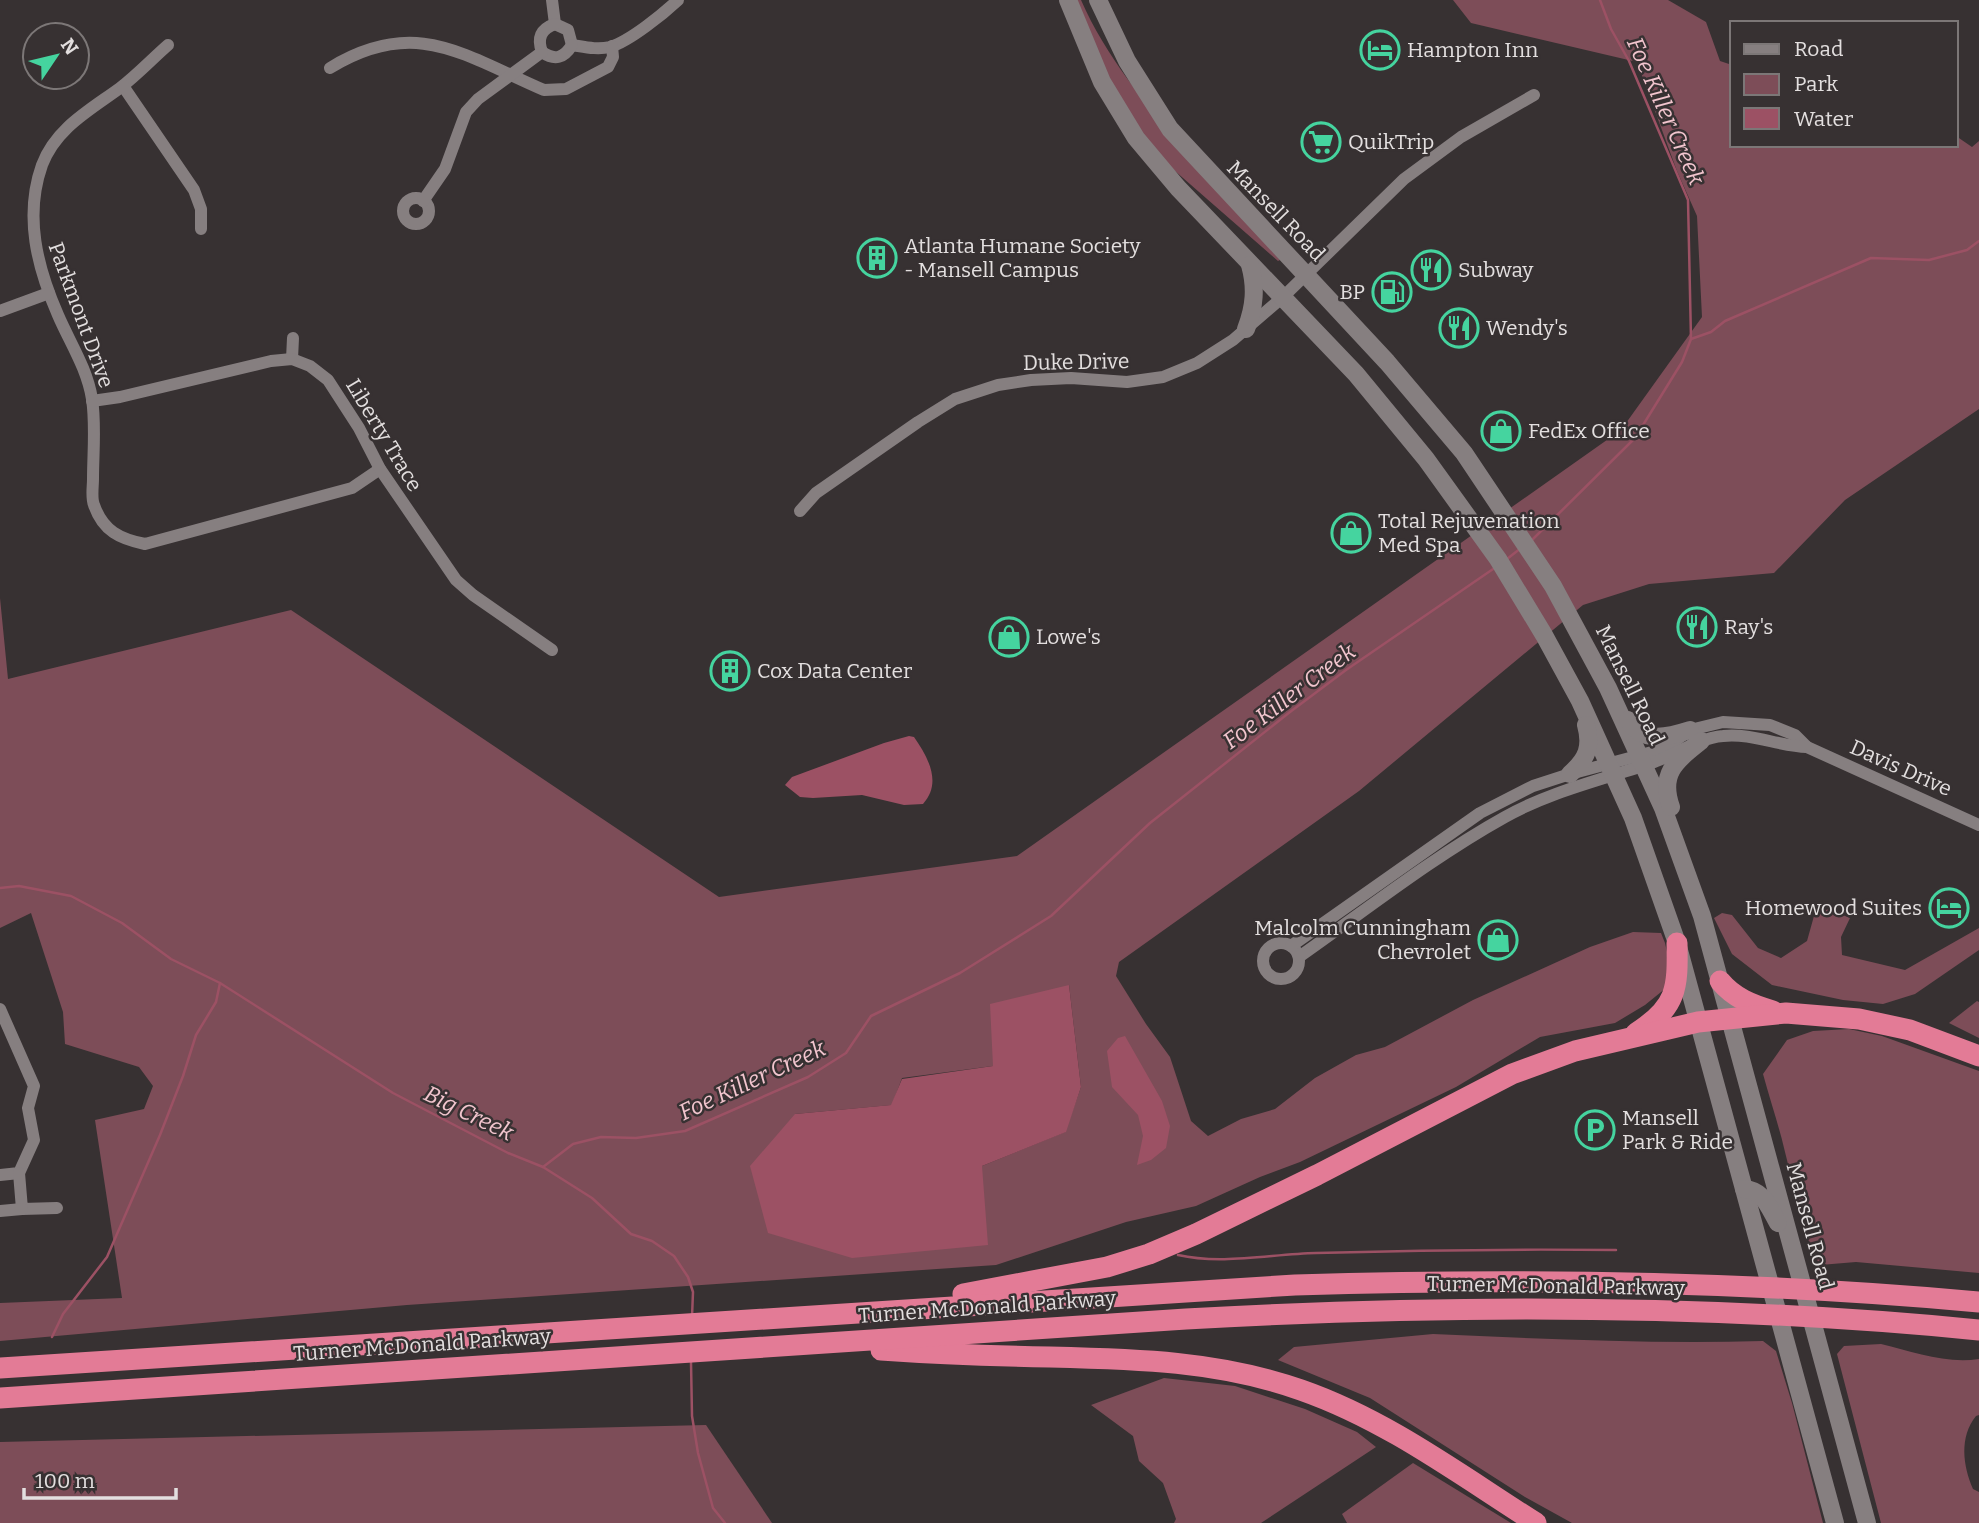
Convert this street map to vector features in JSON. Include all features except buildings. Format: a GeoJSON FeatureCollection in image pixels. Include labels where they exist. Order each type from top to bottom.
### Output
{"type":"FeatureCollection","features":[{"type":"Feature","properties":{"kind":"highway"},"geometry":{"type":"LineString","coordinates":[[1625,1039],[1657,1018],[1672,1000],[1678,981],[1676,943]]}},
{"type":"Feature","properties":{"kind":"highway"},"geometry":{"type":"LineString","coordinates":[[1720,981],[1744,1001],[1786,1013]]}},
{"type":"Feature","properties":{"kind":"highway"},"geometry":{"type":"LineString","coordinates":[[875,1311],[1085,1272],[1149,1254],[1317,1175],[1512,1074],[1575,1051],[1699,1021],[1786,1013],[1833,1016],[1885,1024],[1936,1038],[1979,1056]]}},
{"type":"Feature","properties":{"kind":"highway","name":"Turner McDonald Parkway"},"geometry":{"type":"LineString","coordinates":[[0,1368],[1194,1290],[1349,1283],[1573,1281],[1724,1285],[1979,1302]]}},
{"type":"Feature","properties":{"kind":"highway","name":"Turner McDonald Parkway"},"geometry":{"type":"LineString","coordinates":[[0,1398],[1186,1319],[1348,1311],[1503,1309],[1734,1313],[1979,1330]]}},
{"type":"Feature","properties":{"kind":"highway"},"geometry":{"type":"LineString","coordinates":[[804,1344],[943,1355],[1154,1360],[1244,1373],[1302,1390],[1363,1416],[1406,1440],[1536,1523]]}},
{"type":"Feature","properties":{"kind":"main road"},"geometry":{"type":"LineString","coordinates":[[1068,0],[1102,82],[1136,138],[1178,188],[1356,374],[1426,459],[1470,517],[1525,602],[1580,701],[1646,853],[1676,943],[1835,1523]]}},
{"type":"Feature","properties":{"kind":"main road","name":"Mansell Road"},"geometry":{"type":"LineString","coordinates":[[1098,0],[1127,61],[1170,129],[1413,391],[1464,453],[1553,586],[1608,688],[1642,760],[1685,867],[1730,1017],[1867,1523]]}},
{"type":"Feature","properties":{"kind":"main road"},"geometry":{"type":"LineString","coordinates":[[1246,329],[1253,312],[1254,283],[1249,261]]}},
{"type":"Feature","properties":{"kind":"main road"},"geometry":{"type":"LineString","coordinates":[[1608,688],[1632,727],[1642,733],[1665,737],[1696,736]]}},
{"type":"Feature","properties":{"kind":"main road"},"geometry":{"type":"LineString","coordinates":[[1570,774],[1587,755],[1589,744],[1580,701]]}},
{"type":"Feature","properties":{"kind":"main road"},"geometry":{"type":"LineString","coordinates":[[1685,867],[1685,844],[1665,786],[1674,765],[1696,736]]}},
{"type":"Feature","properties":{"kind":"main road"},"geometry":{"type":"LineString","coordinates":[[1744,1189],[1752,1189],[1766,1201],[1794,1254]]}},
{"type":"Feature","properties":{"kind":"street"},"geometry":{"type":"LineString","coordinates":[[552,0],[555,24]]}},
{"type":"Feature","properties":{"kind":"street"},"geometry":{"type":"LineString","coordinates":[[572,45],[595,49],[612,46],[650,23],[678,0]]}},
{"type":"Feature","properties":{"kind":"street"},"geometry":{"type":"LineString","coordinates":[[555,24],[562,26],[568,30],[572,45],[567,54],[559,58],[550,57],[542,52],[540,34],[546,27],[555,24]]}},
{"type":"Feature","properties":{"kind":"street"},"geometry":{"type":"LineString","coordinates":[[330,68],[370,48],[414,42],[454,49],[544,90],[566,89],[608,67],[613,57],[612,46]]}},
{"type":"Feature","properties":{"kind":"street","name":"Parkmont Drive"},"geometry":{"type":"LineString","coordinates":[[168,45],[123,86],[66,128],[51,146],[42,166],[33,202],[32,223],[49,293],[79,358],[92,401],[93,503],[107,530],[124,540],[145,544],[352,488],[380,470]]}},
{"type":"Feature","properties":{"kind":"street"},"geometry":{"type":"LineString","coordinates":[[424,201],[445,169],[466,112],[478,99],[542,52]]}},
{"type":"Feature","properties":{"kind":"street"},"geometry":{"type":"LineString","coordinates":[[123,86],[194,190],[201,209],[201,229]]}},
{"type":"Feature","properties":{"kind":"street","name":"Duke Drive"},"geometry":{"type":"LineString","coordinates":[[800,511],[816,493],[955,399],[998,385],[1031,380],[1071,377],[1127,382],[1163,377],[1197,363],[1246,329],[1283,297],[1404,179],[1461,136],[1534,95]]}},
{"type":"Feature","properties":{"kind":"street"},"geometry":{"type":"LineString","coordinates":[[0,311],[49,293]]}},
{"type":"Feature","properties":{"kind":"street"},"geometry":{"type":"LineString","coordinates":[[92,401],[120,397],[271,361],[292,359],[293,338]]}},
{"type":"Feature","properties":{"kind":"street","name":"Liberty Trace"},"geometry":{"type":"LineString","coordinates":[[292,359],[310,366],[328,380],[359,428],[380,470],[456,580],[473,595],[552,650]]}},
{"type":"Feature","properties":{"kind":"street"},"geometry":{"type":"LineString","coordinates":[[1745,721],[1746,736]]}},
{"type":"Feature","properties":{"kind":"street","name":"Davis Drive"},"geometry":{"type":"LineString","coordinates":[[1611,769],[1642,760],[1671,744],[1696,736],[1723,722],[1745,721],[1785,730],[1795,735],[1807,747],[1979,825]]}},
{"type":"Feature","properties":{"kind":"street","name":"Davis Drive"},"geometry":{"type":"LineString","coordinates":[[1696,736],[1746,736],[1790,747],[1807,747]]}},
{"type":"Feature","properties":{"kind":"street"},"geometry":{"type":"LineString","coordinates":[[1291,946],[1488,808],[1532,786],[1570,774],[1611,769]]}},
{"type":"Feature","properties":{"kind":"street"},"geometry":{"type":"LineString","coordinates":[[1299,957],[1457,846],[1504,817],[1611,769]]}},
{"type":"Feature","properties":{"kind":"street"},"geometry":{"type":"LineString","coordinates":[[1277,943],[1291,946],[1299,957],[1299,964],[1291,976],[1279,979],[1268,974],[1263,963],[1266,951],[1277,943]]}},
{"type":"Feature","properties":{"kind":"street"},"geometry":{"type":"LineString","coordinates":[[0,1009],[34,1086],[28,1108],[34,1140],[19,1173],[22,1209]]}},
{"type":"Feature","properties":{"kind":"street"},"geometry":{"type":"LineString","coordinates":[[0,1175],[19,1173]]}},
{"type":"Feature","properties":{"kind":"street"},"geometry":{"type":"LineString","coordinates":[[0,1211],[57,1208]]}},
{"type":"Feature","properties":{"kind":"green space"},"geometry":{"type":"Polygon","coordinates":[[[1074,0],[1081,0],[1102,41],[1141,97],[1280,260],[1167,164],[1152,147],[1115,94],[1074,0]]]}},
{"type":"Feature","properties":{"kind":"green space"},"geometry":{"type":"Polygon","coordinates":[[[1453,0],[1668,0],[1706,22],[1720,61],[1730,64],[1730,147],[1958,147],[1958,137],[1972,147],[1979,141],[1979,409],[1845,500],[1774,573],[1649,584],[1583,605],[1359,791],[1119,962],[1116,976],[1170,1057],[1191,1121],[1208,1136],[1241,1119],[1275,1109],[1315,1078],[1356,1055],[1385,1047],[1473,1000],[1590,947],[1633,932],[1661,933],[1672,974],[1666,988],[1645,1005],[1615,1023],[1540,1037],[1456,1087],[1300,1162],[1196,1206],[1126,1222],[996,1265],[407,1305],[0,1341],[0,1303],[122,1298],[95,1120],[144,1109],[153,1086],[139,1067],[65,1044],[63,1012],[31,913],[0,928],[0,598],[8,679],[291,610],[719,897],[1017,856],[1621,430],[1702,317],[1697,216],[1677,171],[1637,62],[1471,23],[1453,0]],[[1069,985],[993,1066],[902,1078],[892,1105],[795,1114],[982,1166],[1065,1132],[1081,1087],[1069,985]]]}},
{"type":"Feature","properties":{"kind":"green space"},"geometry":{"type":"Polygon","coordinates":[[[1828,909],[1850,918],[1841,937],[1842,955],[1905,970],[1979,928],[1979,950],[1915,994],[1883,1004],[1843,1000],[1772,985],[1732,954],[1714,918],[1722,913],[1732,915],[1758,948],[1781,958],[1807,941],[1814,916],[1828,909]]]}},
{"type":"Feature","properties":{"kind":"green space"},"geometry":{"type":"Polygon","coordinates":[[[1979,1002],[1979,1038],[1949,1023],[1979,1002]]]}},
{"type":"Feature","properties":{"kind":"green space"},"geometry":{"type":"Polygon","coordinates":[[[1849,1029],[1882,1036],[1979,1071],[1979,1273],[1856,1262],[1820,1265],[1803,1224],[1763,1074],[1787,1040],[1813,1031],[1849,1029]]]}},
{"type":"Feature","properties":{"kind":"green space"},"geometry":{"type":"Polygon","coordinates":[[[1433,1334],[1639,1341],[1763,1341],[1776,1351],[1823,1523],[1572,1523],[1525,1497],[1370,1398],[1278,1360],[1294,1347],[1433,1334]]]}},
{"type":"Feature","properties":{"kind":"green space"},"geometry":{"type":"Polygon","coordinates":[[[1881,1344],[1942,1359],[1979,1359],[1979,1415],[1967,1433],[1964,1452],[1973,1489],[1979,1492],[1979,1523],[1881,1523],[1837,1354],[1844,1346],[1881,1344]]]}},
{"type":"Feature","properties":{"kind":"green space"},"geometry":{"type":"Polygon","coordinates":[[[1164,1378],[1235,1386],[1305,1409],[1357,1432],[1376,1447],[1261,1523],[1174,1523],[1176,1519],[1163,1483],[1139,1461],[1133,1436],[1091,1405],[1164,1378]]]}},
{"type":"Feature","properties":{"kind":"green space"},"geometry":{"type":"Polygon","coordinates":[[[706,1425],[772,1523],[0,1523],[0,1442],[706,1425]]]}},
{"type":"Feature","properties":{"kind":"green space"},"geometry":{"type":"Polygon","coordinates":[[[1413,1463],[1511,1523],[1347,1523],[1342,1514],[1413,1463]]]}},
{"type":"Feature","properties":{"kind":"water"},"geometry":{"type":"Polygon","coordinates":[[[909,736],[914,737],[919,744],[931,769],[932,787],[923,804],[904,805],[862,795],[800,797],[785,785],[792,777],[909,736]]]}},
{"type":"Feature","properties":{"kind":"water"},"geometry":{"type":"Polygon","coordinates":[[[1069,985],[1081,1087],[1066,1132],[982,1166],[988,1245],[852,1258],[768,1233],[750,1166],[795,1114],[891,1105],[902,1079],[993,1066],[990,1004],[1069,985]]]}},
{"type":"Feature","properties":{"kind":"water"},"geometry":{"type":"Polygon","coordinates":[[[1125,1036],[1162,1101],[1170,1126],[1166,1148],[1151,1160],[1137,1165],[1143,1136],[1138,1115],[1112,1087],[1107,1051],[1118,1038],[1125,1036]]]}},
{"type":"Feature","properties":{"kind":"waterway","name":"Foe Killer Creek"},"geometry":{"type":"LineString","coordinates":[[1532,540],[1635,438],[1682,362],[1691,339],[1688,200],[1600,0]]}},
{"type":"Feature","properties":{"kind":"waterway"},"geometry":{"type":"LineString","coordinates":[[1691,339],[1711,332],[1725,321],[1871,258],[1929,260],[1967,250],[1979,241]]}},
{"type":"Feature","properties":{"kind":"waterway","name":"Foe Killer Creek"},"geometry":{"type":"LineString","coordinates":[[1507,559],[1521,548]]}},
{"type":"Feature","properties":{"kind":"waterway","name":"Foe Killer Creek"},"geometry":{"type":"LineString","coordinates":[[543,1167],[573,1144],[601,1137],[636,1138],[685,1131],[808,1077],[846,1053],[871,1016],[960,973],[1051,916],[1150,823],[1290,712],[1346,670],[1496,567]]}},
{"type":"Feature","properties":{"kind":"waterway","name":"Big Creek"},"geometry":{"type":"LineString","coordinates":[[0,888],[19,886],[71,896],[122,923],[171,959],[220,983],[393,1093],[508,1153],[543,1167],[592,1198],[631,1234],[652,1241],[674,1256],[688,1277],[693,1292],[692,1317]]}},
{"type":"Feature","properties":{"kind":"waterway"},"geometry":{"type":"LineString","coordinates":[[52,1337],[63,1314],[107,1257],[160,1135],[196,1035],[216,1002],[220,983]]}},
{"type":"Feature","properties":{"kind":"waterway"},"geometry":{"type":"LineString","coordinates":[[1178,1255],[1229,1259],[1354,1252],[1616,1250]]}},
{"type":"Feature","properties":{"kind":"waterway","name":"Big Creek"},"geometry":{"type":"LineString","coordinates":[[691,1362],[692,1416],[698,1453],[713,1508],[725,1523]]}},
{"type":"Feature","properties":{"kind":"place","name":"Hampton Inn"},"geometry":{"type":"Point","coordinates":[1380,50]}},
{"type":"Feature","properties":{"kind":"place","name":"QuikTrip"},"geometry":{"type":"Point","coordinates":[1321,142]}},
{"type":"Feature","properties":{"kind":"place","name":"Atlanta Humane Society - Mansell Campus"},"geometry":{"type":"Point","coordinates":[877,258]}},
{"type":"Feature","properties":{"kind":"place","name":"Subway"},"geometry":{"type":"Point","coordinates":[1431,270]}},
{"type":"Feature","properties":{"kind":"place","name":"BP"},"geometry":{"type":"Point","coordinates":[1392,292]}},
{"type":"Feature","properties":{"kind":"place","name":"Wendy's"},"geometry":{"type":"Point","coordinates":[1459,328]}},
{"type":"Feature","properties":{"kind":"place","name":"FedEx Office"},"geometry":{"type":"Point","coordinates":[1501,431]}},
{"type":"Feature","properties":{"kind":"place","name":"Total Rejuvenation Med Spa"},"geometry":{"type":"Point","coordinates":[1351,533]}},
{"type":"Feature","properties":{"kind":"place","name":"Ray's"},"geometry":{"type":"Point","coordinates":[1697,627]}},
{"type":"Feature","properties":{"kind":"place","name":"Lowe's"},"geometry":{"type":"Point","coordinates":[1009,637]}},
{"type":"Feature","properties":{"kind":"place","name":"Cox Data Center"},"geometry":{"type":"Point","coordinates":[730,671]}},
{"type":"Feature","properties":{"kind":"place","name":"Homewood Suites"},"geometry":{"type":"Point","coordinates":[1949,908]}},
{"type":"Feature","properties":{"kind":"place","name":"Malcolm Cunningham Chevrolet"},"geometry":{"type":"Point","coordinates":[1498,940]}},
{"type":"Feature","properties":{"kind":"place","name":"Mansell Park & Ride"},"geometry":{"type":"Point","coordinates":[1595,1130]}}]}
